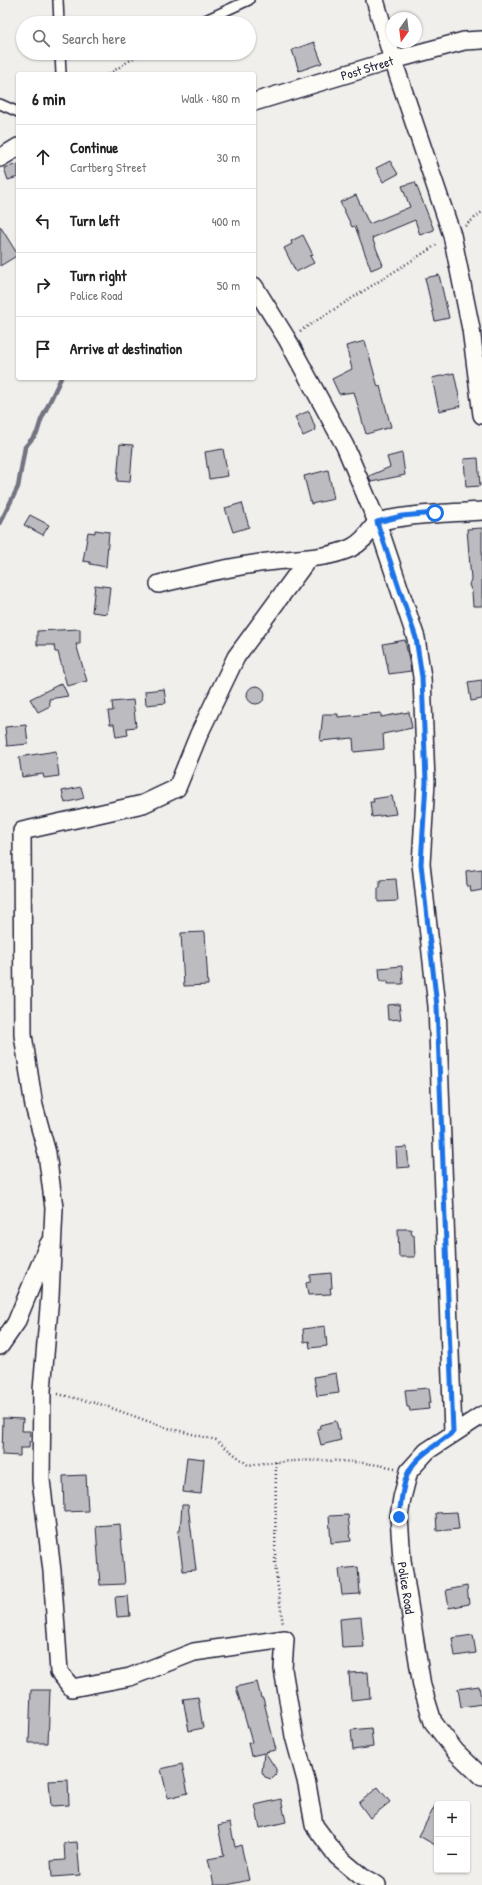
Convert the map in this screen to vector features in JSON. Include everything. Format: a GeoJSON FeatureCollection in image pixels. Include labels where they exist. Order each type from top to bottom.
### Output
{"type":"FeatureCollection","features":[{"type":"Feature","properties":{"kind":"street"},"geometry":{"type":"LineString","coordinates":[[375,0],[393,60],[452,235],[471,329],[482,415]]}},
{"type":"Feature","properties":{"kind":"street","name":"Post Street"},"geometry":{"type":"LineString","coordinates":[[256,101],[393,60],[464,41],[482,40]]}},
{"type":"Feature","properties":{"kind":"street"},"geometry":{"type":"LineString","coordinates":[[0,158],[16,148]]}},
{"type":"Feature","properties":{"kind":"street"},"geometry":{"type":"LineString","coordinates":[[256,289],[287,339],[345,446],[377,522],[416,638],[422,677],[426,782],[421,864],[437,1006],[453,1432]]}},
{"type":"Feature","properties":{"kind":"street"},"geometry":{"type":"LineString","coordinates":[[159,584],[193,576],[276,561],[330,556],[353,547],[365,539],[377,522],[402,516],[482,511]]}},
{"type":"Feature","properties":{"kind":"street"},"geometry":{"type":"LineString","coordinates":[[308,559],[236,657],[199,734],[177,788],[143,804],[22,830],[23,1035],[34,1106],[48,1159],[54,1208],[50,1296],[42,1390],[41,1480],[52,1571],[59,1672],[72,1688],[130,1677],[194,1652],[285,1639],[284,1677],[294,1736],[307,1784],[314,1825],[337,1856],[362,1877],[377,1885]]}},
{"type":"Feature","properties":{"kind":"street"},"geometry":{"type":"LineString","coordinates":[[0,1346],[16,1323],[53,1234]]}},
{"type":"Feature","properties":{"kind":"street","name":"Police Road"},"geometry":{"type":"LineString","coordinates":[[482,1415],[453,1432],[427,1451],[409,1471],[399,1517],[402,1560],[422,1686],[433,1722],[456,1752],[482,1778]]}},
{"type":"Feature","properties":{"kind":"lane"},"geometry":{"type":"LineString","coordinates":[[58,0],[59,16]]}},
{"type":"Feature","properties":{"kind":"lane"},"geometry":{"type":"LineString","coordinates":[[214,16],[249,0]]}},
{"type":"Feature","properties":{"kind":"lane"},"geometry":{"type":"LineString","coordinates":[[60,60],[61,72]]}},
{"type":"Feature","properties":{"kind":"lane"},"geometry":{"type":"LineString","coordinates":[[0,104],[16,111]]}},
{"type":"Feature","properties":{"kind":"path"},"geometry":{"type":"LineString","coordinates":[[112,72],[130,60]]}},
{"type":"Feature","properties":{"kind":"path"},"geometry":{"type":"LineString","coordinates":[[287,339],[452,235],[482,212]]}},
{"type":"Feature","properties":{"kind":"path"},"geometry":{"type":"LineString","coordinates":[[42,1390],[103,1405],[164,1427],[216,1440],[248,1465],[276,1462],[368,1463],[409,1471]]}},
{"type":"Feature","properties":{"kind":"path"},"geometry":{"type":"LineString","coordinates":[[276,1462],[275,1565],[285,1639]]}},
{"type":"Feature","properties":{"kind":"building"},"geometry":{"type":"Polygon","coordinates":[[[314,42],[322,63],[299,71],[292,50],[314,42]]]}},
{"type":"Feature","properties":{"kind":"building"},"geometry":{"type":"Polygon","coordinates":[[[390,161],[398,174],[383,182],[376,168],[390,161]]]}},
{"type":"Feature","properties":{"kind":"building"},"geometry":{"type":"Polygon","coordinates":[[[16,165],[16,178],[8,180],[4,168],[16,165]]]}},
{"type":"Feature","properties":{"kind":"building"},"geometry":{"type":"Polygon","coordinates":[[[415,182],[434,230],[420,235],[415,220],[372,238],[383,265],[371,270],[355,226],[352,227],[340,202],[356,195],[369,224],[410,207],[402,186],[415,182]]]}},
{"type":"Feature","properties":{"kind":"building"},"geometry":{"type":"Polygon","coordinates":[[[0,226],[16,252],[16,256],[0,266],[0,226]]]}},
{"type":"Feature","properties":{"kind":"building"},"geometry":{"type":"Polygon","coordinates":[[[303,235],[313,255],[310,256],[314,263],[296,272],[284,248],[292,244],[291,241],[303,235]]]}},
{"type":"Feature","properties":{"kind":"building"},"geometry":{"type":"Polygon","coordinates":[[[439,275],[449,318],[435,321],[425,278],[439,275]]]}},
{"type":"Feature","properties":{"kind":"building"},"geometry":{"type":"Polygon","coordinates":[[[365,341],[378,387],[380,386],[391,427],[366,434],[354,392],[339,394],[332,379],[352,369],[346,346],[365,341]]]}},
{"type":"Feature","properties":{"kind":"building"},"geometry":{"type":"Polygon","coordinates":[[[454,373],[461,406],[439,411],[432,378],[454,373]]]}},
{"type":"Feature","properties":{"kind":"building"},"geometry":{"type":"Polygon","coordinates":[[[309,411],[316,430],[303,436],[295,417],[309,411]]]}},
{"type":"Feature","properties":{"kind":"building"},"geometry":{"type":"Polygon","coordinates":[[[120,444],[133,445],[130,482],[117,481],[120,444]]]}},
{"type":"Feature","properties":{"kind":"building"},"geometry":{"type":"Polygon","coordinates":[[[223,449],[228,476],[209,479],[205,452],[223,449]]]}},
{"type":"Feature","properties":{"kind":"building"},"geometry":{"type":"Polygon","coordinates":[[[402,453],[405,475],[371,482],[369,476],[390,467],[387,457],[402,453]]]}},
{"type":"Feature","properties":{"kind":"building"},"geometry":{"type":"Polygon","coordinates":[[[478,458],[480,486],[466,487],[464,459],[478,458]]]}},
{"type":"Feature","properties":{"kind":"building"},"geometry":{"type":"Polygon","coordinates":[[[328,470],[334,499],[311,504],[304,476],[328,470]]]}},
{"type":"Feature","properties":{"kind":"building"},"geometry":{"type":"Polygon","coordinates":[[[242,503],[249,527],[233,532],[225,508],[242,503]]]}},
{"type":"Feature","properties":{"kind":"building"},"geometry":{"type":"Polygon","coordinates":[[[30,515],[49,525],[43,535],[24,525],[30,515]]]}},
{"type":"Feature","properties":{"kind":"building"},"geometry":{"type":"Polygon","coordinates":[[[482,528],[482,606],[473,606],[472,592],[469,585],[471,579],[467,529],[482,528]]]}},
{"type":"Feature","properties":{"kind":"building"},"geometry":{"type":"Polygon","coordinates":[[[95,530],[109,532],[106,567],[83,561],[88,532],[95,533],[95,530]]]}},
{"type":"Feature","properties":{"kind":"building"},"geometry":{"type":"Polygon","coordinates":[[[95,585],[110,587],[107,614],[92,612],[95,585]]]}},
{"type":"Feature","properties":{"kind":"building"},"geometry":{"type":"Polygon","coordinates":[[[80,629],[80,644],[76,644],[87,681],[67,686],[58,652],[55,652],[54,645],[37,645],[37,631],[80,629]]]}},
{"type":"Feature","properties":{"kind":"building"},"geometry":{"type":"Polygon","coordinates":[[[405,640],[411,671],[389,674],[383,644],[405,640]]]}},
{"type":"Feature","properties":{"kind":"building"},"geometry":{"type":"Polygon","coordinates":[[[482,680],[482,699],[471,701],[468,682],[482,680]]]}},
{"type":"Feature","properties":{"kind":"building"},"geometry":{"type":"Polygon","coordinates":[[[62,683],[68,696],[49,699],[50,706],[38,712],[30,699],[62,683]]]}},
{"type":"Feature","properties":{"kind":"building"},"geometry":{"type":"Polygon","coordinates":[[[256,686],[262,689],[265,695],[262,701],[256,704],[250,701],[247,695],[250,689],[256,686]]]}},
{"type":"Feature","properties":{"kind":"building"},"geometry":{"type":"Polygon","coordinates":[[[164,689],[166,703],[146,705],[145,691],[164,689]]]}},
{"type":"Feature","properties":{"kind":"building"},"geometry":{"type":"Polygon","coordinates":[[[133,700],[136,727],[127,728],[128,735],[116,737],[114,724],[110,724],[108,711],[113,711],[112,702],[133,700]]]}},
{"type":"Feature","properties":{"kind":"building"},"geometry":{"type":"Polygon","coordinates":[[[409,712],[412,728],[383,734],[384,749],[354,752],[353,738],[320,741],[323,714],[338,714],[338,717],[381,713],[381,717],[409,712]]]}},
{"type":"Feature","properties":{"kind":"building"},"geometry":{"type":"Polygon","coordinates":[[[26,725],[28,744],[7,746],[5,727],[26,725]]]}},
{"type":"Feature","properties":{"kind":"building"},"geometry":{"type":"Polygon","coordinates":[[[56,751],[59,776],[44,778],[43,774],[22,777],[19,757],[56,751]]]}},
{"type":"Feature","properties":{"kind":"building"},"geometry":{"type":"Polygon","coordinates":[[[81,787],[84,798],[65,803],[62,791],[81,787]]]}},
{"type":"Feature","properties":{"kind":"building"},"geometry":{"type":"Polygon","coordinates":[[[392,796],[396,814],[372,817],[370,802],[374,802],[373,799],[392,796]]]}},
{"type":"Feature","properties":{"kind":"building"},"geometry":{"type":"Polygon","coordinates":[[[482,869],[482,890],[471,892],[470,886],[467,886],[466,871],[482,869]]]}},
{"type":"Feature","properties":{"kind":"building"},"geometry":{"type":"Polygon","coordinates":[[[396,879],[398,901],[378,902],[378,888],[380,888],[380,880],[396,879]]]}},
{"type":"Feature","properties":{"kind":"building"},"geometry":{"type":"Polygon","coordinates":[[[205,932],[208,985],[184,986],[181,933],[205,932]]]}},
{"type":"Feature","properties":{"kind":"building"},"geometry":{"type":"Polygon","coordinates":[[[402,966],[403,984],[388,984],[388,981],[380,981],[379,968],[402,966]]]}},
{"type":"Feature","properties":{"kind":"building"},"geometry":{"type":"Polygon","coordinates":[[[399,1004],[401,1019],[388,1020],[387,1005],[399,1004]]]}},
{"type":"Feature","properties":{"kind":"building"},"geometry":{"type":"Polygon","coordinates":[[[407,1147],[409,1167],[397,1168],[396,1148],[407,1147]]]}},
{"type":"Feature","properties":{"kind":"building"},"geometry":{"type":"Polygon","coordinates":[[[398,1229],[411,1229],[412,1235],[414,1235],[415,1257],[399,1257],[398,1229]]]}},
{"type":"Feature","properties":{"kind":"building"},"geometry":{"type":"Polygon","coordinates":[[[331,1273],[331,1294],[308,1295],[306,1283],[310,1282],[310,1275],[331,1273]]]}},
{"type":"Feature","properties":{"kind":"building"},"geometry":{"type":"Polygon","coordinates":[[[325,1326],[327,1346],[310,1348],[309,1341],[304,1342],[303,1329],[325,1326]]]}},
{"type":"Feature","properties":{"kind":"building"},"geometry":{"type":"Polygon","coordinates":[[[336,1373],[339,1393],[317,1396],[314,1377],[336,1373]]]}},
{"type":"Feature","properties":{"kind":"building"},"geometry":{"type":"Polygon","coordinates":[[[429,1388],[431,1403],[428,1403],[429,1409],[410,1411],[409,1407],[407,1407],[405,1390],[429,1388]]]}},
{"type":"Feature","properties":{"kind":"building"},"geometry":{"type":"Polygon","coordinates":[[[3,1418],[23,1419],[22,1431],[30,1431],[29,1448],[20,1448],[20,1456],[2,1455],[3,1418]]]}},
{"type":"Feature","properties":{"kind":"building"},"geometry":{"type":"Polygon","coordinates":[[[336,1421],[341,1440],[321,1445],[317,1429],[320,1428],[321,1425],[336,1421]]]}},
{"type":"Feature","properties":{"kind":"building"},"geometry":{"type":"Polygon","coordinates":[[[187,1457],[204,1459],[201,1494],[183,1492],[187,1457]]]}},
{"type":"Feature","properties":{"kind":"building"},"geometry":{"type":"Polygon","coordinates":[[[86,1475],[88,1511],[64,1512],[63,1476],[86,1475]]]}},
{"type":"Feature","properties":{"kind":"building"},"geometry":{"type":"Polygon","coordinates":[[[182,1505],[188,1505],[196,1570],[183,1571],[178,1531],[180,1531],[182,1505]]]}},
{"type":"Feature","properties":{"kind":"building"},"geometry":{"type":"Polygon","coordinates":[[[457,1512],[459,1529],[437,1531],[436,1513],[457,1512]]]}},
{"type":"Feature","properties":{"kind":"building"},"geometry":{"type":"Polygon","coordinates":[[[348,1515],[351,1541],[331,1543],[329,1516],[348,1515]]]}},
{"type":"Feature","properties":{"kind":"building"},"geometry":{"type":"Polygon","coordinates":[[[120,1524],[125,1584],[100,1585],[96,1526],[120,1524]]]}},
{"type":"Feature","properties":{"kind":"building"},"geometry":{"type":"Polygon","coordinates":[[[358,1567],[360,1594],[342,1595],[339,1569],[358,1567]]]}},
{"type":"Feature","properties":{"kind":"building"},"geometry":{"type":"Polygon","coordinates":[[[467,1586],[469,1604],[449,1608],[446,1590],[467,1586]]]}},
{"type":"Feature","properties":{"kind":"building"},"geometry":{"type":"Polygon","coordinates":[[[128,1596],[130,1616],[117,1617],[115,1597],[128,1596]]]}},
{"type":"Feature","properties":{"kind":"building"},"geometry":{"type":"Polygon","coordinates":[[[361,1617],[364,1647],[342,1648],[340,1619],[361,1617]]]}},
{"type":"Feature","properties":{"kind":"building"},"geometry":{"type":"Polygon","coordinates":[[[473,1635],[476,1653],[455,1656],[452,1638],[473,1635]]]}},
{"type":"Feature","properties":{"kind":"building"},"geometry":{"type":"Polygon","coordinates":[[[368,1672],[370,1698],[351,1700],[349,1673],[368,1672]]]}},
{"type":"Feature","properties":{"kind":"building"},"geometry":{"type":"Polygon","coordinates":[[[257,1682],[261,1698],[263,1698],[276,1750],[265,1752],[276,1769],[276,1774],[271,1779],[265,1777],[262,1772],[264,1753],[251,1756],[248,1743],[252,1742],[236,1687],[257,1682]]]}},
{"type":"Feature","properties":{"kind":"building"},"geometry":{"type":"Polygon","coordinates":[[[479,1686],[482,1704],[461,1707],[458,1689],[479,1686]]]}},
{"type":"Feature","properties":{"kind":"building"},"geometry":{"type":"Polygon","coordinates":[[[31,1690],[50,1690],[48,1743],[29,1743],[31,1690]]]}},
{"type":"Feature","properties":{"kind":"building"},"geometry":{"type":"Polygon","coordinates":[[[198,1697],[203,1728],[189,1731],[183,1699],[198,1697]]]}},
{"type":"Feature","properties":{"kind":"building"},"geometry":{"type":"Polygon","coordinates":[[[371,1728],[373,1747],[353,1750],[351,1730],[371,1728]]]}},
{"type":"Feature","properties":{"kind":"building"},"geometry":{"type":"Polygon","coordinates":[[[182,1764],[188,1793],[168,1798],[161,1769],[182,1764]]]}},
{"type":"Feature","properties":{"kind":"building"},"geometry":{"type":"Polygon","coordinates":[[[68,1780],[69,1805],[51,1806],[49,1781],[68,1780]]]}},
{"type":"Feature","properties":{"kind":"building"},"geometry":{"type":"Polygon","coordinates":[[[378,1787],[390,1802],[370,1818],[359,1803],[378,1787]]]}},
{"type":"Feature","properties":{"kind":"building"},"geometry":{"type":"Polygon","coordinates":[[[281,1799],[286,1822],[260,1828],[255,1805],[281,1799]]]}},
{"type":"Feature","properties":{"kind":"building"},"geometry":{"type":"Polygon","coordinates":[[[434,1808],[434,1844],[419,1836],[434,1808]]]}},
{"type":"Feature","properties":{"kind":"building"},"geometry":{"type":"Polygon","coordinates":[[[230,1823],[235,1847],[241,1845],[249,1880],[227,1885],[214,1885],[208,1859],[224,1856],[218,1826],[230,1823]]]}},
{"type":"Feature","properties":{"kind":"building"},"geometry":{"type":"Polygon","coordinates":[[[77,1842],[80,1875],[52,1877],[51,1861],[65,1860],[64,1843],[77,1842]]]}},
{"type":"Feature","properties":{"kind":"waterway"},"geometry":{"type":"LineString","coordinates":[[0,523],[18,487],[25,447],[37,433],[41,420],[60,380]]}},
{"type":"Feature","properties":{"kind":"route"},"geometry":{"type":"LineString","coordinates":[[399,1517],[409,1471],[427,1451],[453,1432],[444,1152],[437,1006],[421,864],[426,782],[422,677],[416,638],[377,522],[402,516],[435,513]]}}]}
